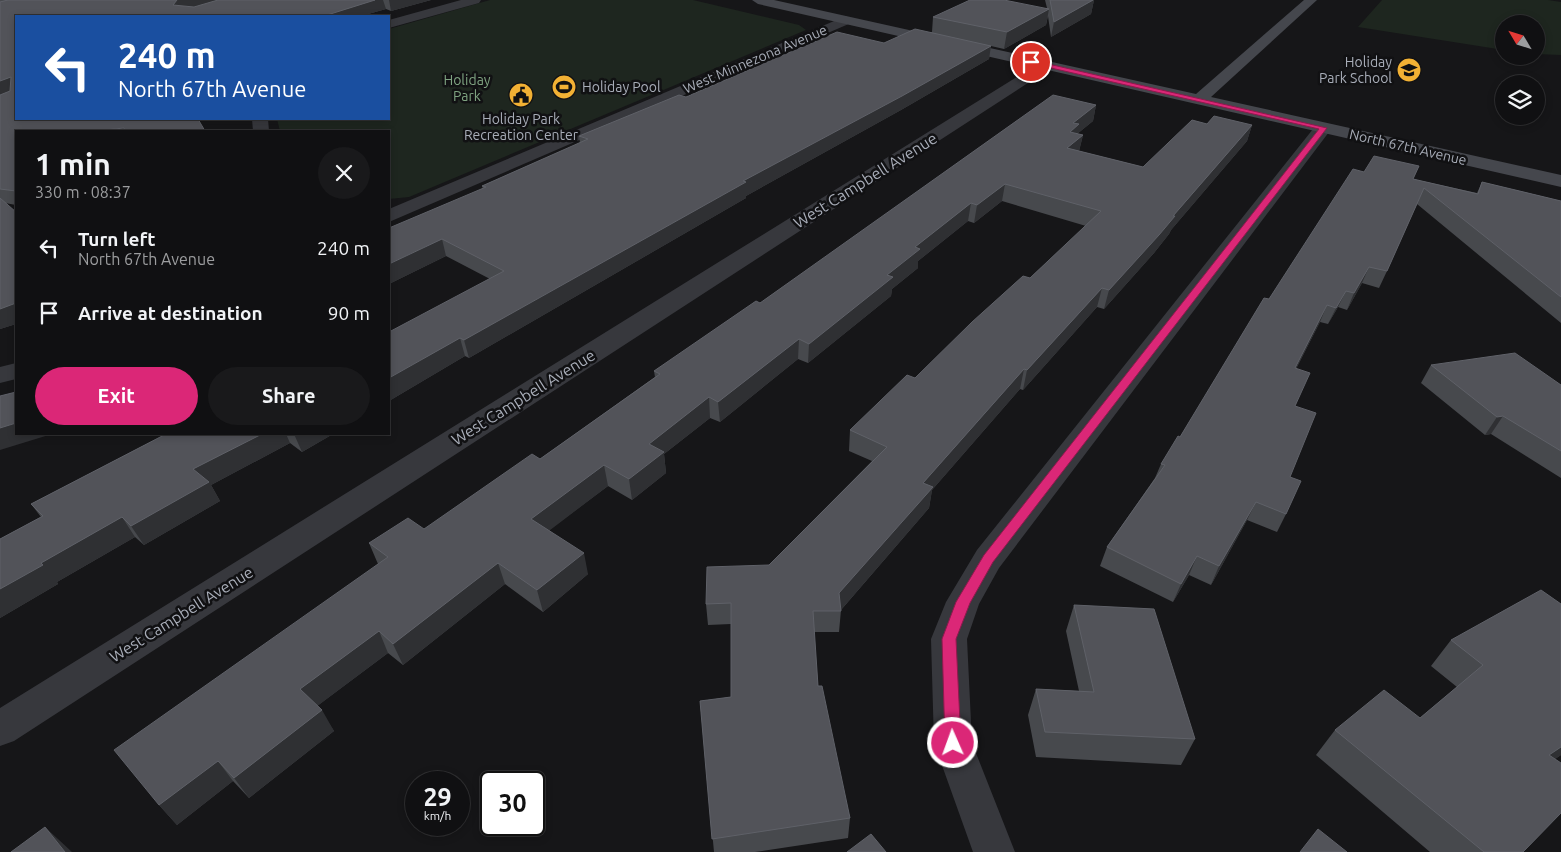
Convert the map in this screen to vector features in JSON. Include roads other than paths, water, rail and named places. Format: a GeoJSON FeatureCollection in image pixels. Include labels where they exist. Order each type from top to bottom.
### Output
{"type":"FeatureCollection","features":[{"type":"Feature","properties":{"kind":"main road","name":"North 67th Avenue"},"geometry":{"type":"LineString","coordinates":[[758,0],[1561,181]]}},
{"type":"Feature","properties":{"kind":"main road"},"geometry":{"type":"LineString","coordinates":[[1199,100],[1310,0]]}},
{"type":"Feature","properties":{"kind":"street"},"geometry":{"type":"LineString","coordinates":[[390,24],[475,0]]}},
{"type":"Feature","properties":{"kind":"street","name":"West Minnezona Avenue"},"geometry":{"type":"LineString","coordinates":[[390,215],[846,20]]}},
{"type":"Feature","properties":{"kind":"street","name":"West Campbell Avenue"},"geometry":{"type":"LineString","coordinates":[[0,729],[1046,65]]}},
{"type":"Feature","properties":{"kind":"street"},"geometry":{"type":"LineString","coordinates":[[994,852],[953,743],[949,639],[963,602],[988,559],[1323,128]]}},
{"type":"Feature","properties":{"kind":"street"},"geometry":{"type":"LineString","coordinates":[[0,375],[15,371]]}},
{"type":"Feature","properties":{"kind":"place","name":"Holiday Park School"},"geometry":{"type":"Point","coordinates":[1409,70]}},
{"type":"Feature","properties":{"kind":"place","name":"Holiday Pool"},"geometry":{"type":"Point","coordinates":[564,87]}},
{"type":"Feature","properties":{"kind":"place","name":"Holiday Park Recreation Center"},"geometry":{"type":"Point","coordinates":[521,95]}},
{"type":"Feature","properties":{"kind":"park label","name":"Holiday Park"},"geometry":{"type":"Point","coordinates":[467,88]}}]}
